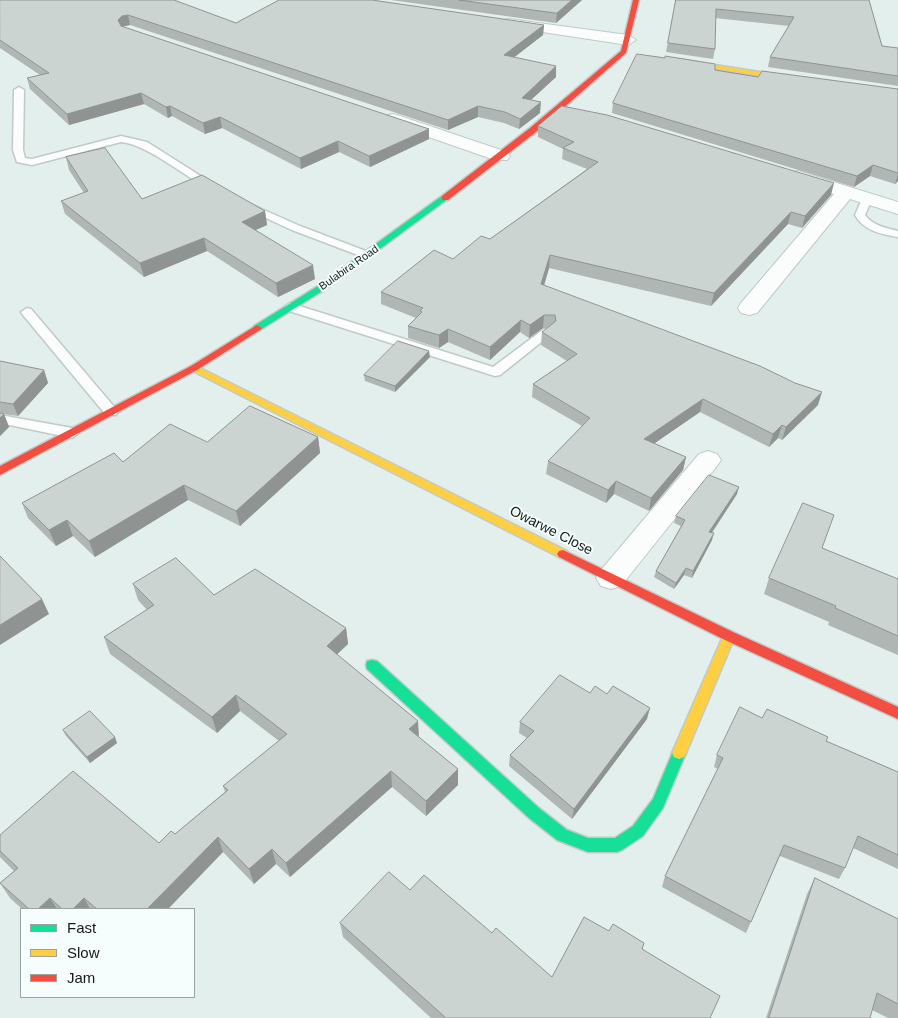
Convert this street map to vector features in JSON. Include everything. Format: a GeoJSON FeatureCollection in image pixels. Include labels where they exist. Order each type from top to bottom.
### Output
{"type":"FeatureCollection","features":[{"type":"Feature","properties":{"kind":"street"},"geometry":{"type":"LineString","coordinates":[[496,21],[628,48],[636,0]]}},
{"type":"Feature","properties":{"kind":"street","name":"Bulabira Road"},"geometry":{"type":"LineString","coordinates":[[0,471],[194,368],[290,307],[367,255],[501,156],[596,78],[628,48]]}},
{"type":"Feature","properties":{"kind":"street"},"geometry":{"type":"LineString","coordinates":[[668,60],[810,81]]}},
{"type":"Feature","properties":{"kind":"street"},"geometry":{"type":"LineString","coordinates":[[562,105],[581,111]]}},
{"type":"Feature","properties":{"kind":"street"},"geometry":{"type":"LineString","coordinates":[[374,113],[501,156]]}},
{"type":"Feature","properties":{"kind":"street"},"geometry":{"type":"LineString","coordinates":[[780,172],[898,208]]}},
{"type":"Feature","properties":{"kind":"street"},"geometry":{"type":"LineString","coordinates":[[749,308],[846,192]]}},
{"type":"Feature","properties":{"kind":"street","name":"Owarwe Close"},"geometry":{"type":"LineString","coordinates":[[194,368],[729,636],[898,713]]}},
{"type":"Feature","properties":{"kind":"street"},"geometry":{"type":"LineString","coordinates":[[611,578],[708,460]]}},
{"type":"Feature","properties":{"kind":"street"},"geometry":{"type":"LineString","coordinates":[[372,664],[534,813],[562,835],[588,845],[617,845],[638,831],[658,803],[729,636]]}},
{"type":"Feature","properties":{"kind":"lane"},"geometry":{"type":"LineString","coordinates":[[19,90],[18,150],[21,160],[32,162],[120,139],[134,139],[146,143],[174,165],[231,197],[296,228],[367,255]]}},
{"type":"Feature","properties":{"kind":"lane"},"geometry":{"type":"LineString","coordinates":[[867,198],[860,215],[863,222],[898,234]]}},
{"type":"Feature","properties":{"kind":"lane"},"geometry":{"type":"LineString","coordinates":[[290,307],[495,372],[548,332]]}},
{"type":"Feature","properties":{"kind":"lane"},"geometry":{"type":"LineString","coordinates":[[27,312],[111,412]]}},
{"type":"Feature","properties":{"kind":"lane"},"geometry":{"type":"LineString","coordinates":[[0,419],[72,433]]}},
{"type":"Feature","properties":{"kind":"building"},"geometry":{"type":"Polygon","coordinates":[[[0,0],[174,0],[236,23],[279,0],[372,0],[544,25],[504,55],[556,66],[522,98],[541,102],[520,119],[505,112],[478,106],[448,120],[128,15],[122,16],[118,20],[121,26],[429,129],[369,156],[338,141],[300,158],[220,117],[203,123],[170,106],[166,107],[141,93],[67,114],[27,78],[49,73],[0,40],[0,0]]]}},
{"type":"Feature","properties":{"kind":"building"},"geometry":{"type":"Polygon","coordinates":[[[459,0],[572,0],[557,13],[459,0]]]}},
{"type":"Feature","properties":{"kind":"building"},"geometry":{"type":"Polygon","coordinates":[[[676,0],[869,0],[882,46],[898,48],[898,76],[770,57],[794,17],[716,9],[715,49],[668,43],[676,0]]]}},
{"type":"Feature","properties":{"kind":"building"},"geometry":{"type":"Polygon","coordinates":[[[637,54],[665,58],[665,56],[715,64],[715,70],[758,77],[762,71],[898,89],[898,173],[873,165],[857,176],[613,103],[637,54]]]}},
{"type":"Feature","properties":{"kind":"building"},"geometry":{"type":"Polygon","coordinates":[[[562,106],[607,115],[834,183],[805,216],[791,212],[714,293],[550,255],[541,284],[760,366],[795,383],[822,392],[786,427],[782,425],[773,434],[703,399],[644,439],[686,457],[651,498],[616,481],[608,490],[548,461],[590,418],[533,384],[577,354],[542,332],[556,321],[555,315],[544,315],[530,325],[521,320],[490,347],[448,329],[439,335],[408,326],[422,312],[420,311],[423,308],[381,292],[434,250],[453,259],[481,236],[490,239],[598,162],[563,148],[574,142],[538,126],[562,106]]]}},
{"type":"Feature","properties":{"kind":"building"},"geometry":{"type":"Polygon","coordinates":[[[105,148],[142,199],[202,175],[265,211],[242,222],[313,265],[276,283],[204,238],[140,263],[61,201],[88,191],[66,157],[105,148]]]}},
{"type":"Feature","properties":{"kind":"building"},"geometry":{"type":"Polygon","coordinates":[[[398,341],[429,351],[395,386],[364,375],[398,341]]]}},
{"type":"Feature","properties":{"kind":"building"},"geometry":{"type":"Polygon","coordinates":[[[0,361],[44,370],[13,404],[0,402],[0,361]]]}},
{"type":"Feature","properties":{"kind":"building"},"geometry":{"type":"Polygon","coordinates":[[[250,406],[318,437],[236,511],[184,485],[89,541],[67,520],[49,530],[22,503],[114,453],[123,462],[170,424],[207,442],[250,406]]]}},
{"type":"Feature","properties":{"kind":"building"},"geometry":{"type":"Polygon","coordinates":[[[709,475],[739,487],[709,532],[714,533],[693,571],[686,568],[676,583],[656,571],[685,520],[676,516],[709,475]]]}},
{"type":"Feature","properties":{"kind":"building"},"geometry":{"type":"Polygon","coordinates":[[[803,503],[834,515],[822,548],[898,579],[898,636],[835,608],[836,606],[769,578],[803,503]]]}},
{"type":"Feature","properties":{"kind":"building"},"geometry":{"type":"Polygon","coordinates":[[[0,556],[42,599],[0,625],[0,556]]]}},
{"type":"Feature","properties":{"kind":"building"},"geometry":{"type":"Polygon","coordinates":[[[176,558],[214,595],[255,569],[346,628],[327,646],[418,721],[409,729],[458,769],[426,801],[391,771],[286,863],[272,849],[249,869],[218,837],[148,908],[96,908],[84,898],[74,908],[61,908],[50,898],[39,908],[28,908],[0,883],[18,868],[0,851],[0,835],[73,771],[159,843],[171,831],[175,834],[228,790],[223,786],[287,734],[236,695],[212,717],[104,637],[154,605],[133,584],[176,558]]]}},
{"type":"Feature","properties":{"kind":"building"},"geometry":{"type":"Polygon","coordinates":[[[560,675],[590,693],[595,686],[607,694],[613,686],[650,708],[574,809],[510,755],[534,731],[520,722],[560,675]]]}},
{"type":"Feature","properties":{"kind":"building"},"geometry":{"type":"Polygon","coordinates":[[[740,707],[762,718],[767,709],[828,737],[826,741],[898,772],[898,855],[858,836],[845,868],[784,845],[751,922],[665,876],[723,758],[717,755],[740,707]]]}},
{"type":"Feature","properties":{"kind":"building"},"geometry":{"type":"Polygon","coordinates":[[[90,711],[115,737],[87,757],[63,730],[90,711]]]}},
{"type":"Feature","properties":{"kind":"building"},"geometry":{"type":"Polygon","coordinates":[[[389,872],[410,890],[424,875],[492,933],[496,928],[552,977],[584,917],[609,931],[613,924],[644,943],[642,949],[720,996],[710,1018],[446,1018],[340,923],[389,872]]]}},
{"type":"Feature","properties":{"kind":"building"},"geometry":{"type":"Polygon","coordinates":[[[815,878],[898,919],[898,1004],[877,993],[870,1018],[769,1018],[815,878]]]}},
{"type":"Feature","properties":{"kind":"traffic: fast"},"geometry":{"type":"LineString","coordinates":[[257,328],[321,288],[445,198]]}},
{"type":"Feature","properties":{"kind":"traffic: fast"},"geometry":{"type":"LineString","coordinates":[[372,665],[534,813],[562,835],[588,845],[617,845],[638,831],[658,803],[679,753]]}},
{"type":"Feature","properties":{"kind":"traffic: slow"},"geometry":{"type":"LineString","coordinates":[[677,61],[797,80]]}},
{"type":"Feature","properties":{"kind":"traffic: slow"},"geometry":{"type":"LineString","coordinates":[[194,368],[563,554]]}},
{"type":"Feature","properties":{"kind":"traffic: slow"},"geometry":{"type":"LineString","coordinates":[[679,753],[729,636]]}},
{"type":"Feature","properties":{"kind":"traffic: jam"},"geometry":{"type":"LineString","coordinates":[[445,198],[533,130],[624,52],[636,0]]}},
{"type":"Feature","properties":{"kind":"traffic: jam"},"geometry":{"type":"LineString","coordinates":[[0,471],[194,368],[257,328]]}},
{"type":"Feature","properties":{"kind":"traffic: jam"},"geometry":{"type":"LineString","coordinates":[[563,554],[729,636],[898,713]]}}]}
